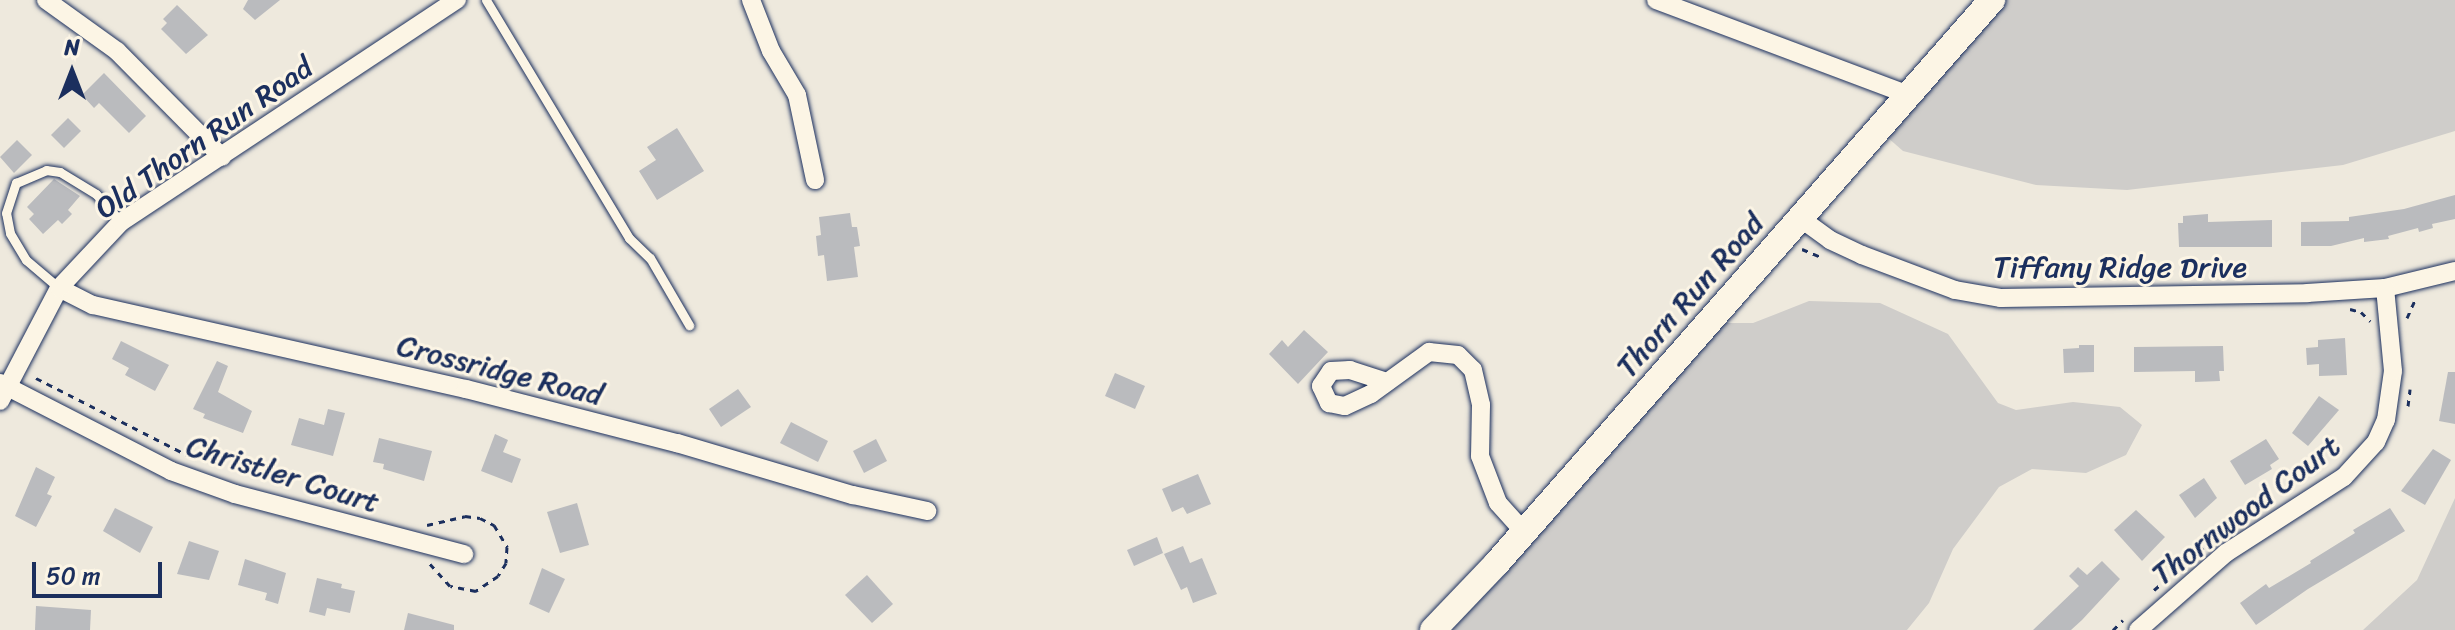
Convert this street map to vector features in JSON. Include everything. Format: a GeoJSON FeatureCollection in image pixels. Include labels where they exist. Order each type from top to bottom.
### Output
{"type":"FeatureCollection","features":[{"type":"Feature","properties":{"kind":"street"},"geometry":{"type":"LineString","coordinates":[[46,0],[117,51],[222,157]]}},
{"type":"Feature","properties":{"kind":"street","name":"Old Thorn Run Road"},"geometry":{"type":"LineString","coordinates":[[3,390],[59,288],[121,222],[457,0]]}},
{"type":"Feature","properties":{"kind":"street"},"geometry":{"type":"LineString","coordinates":[[751,0],[771,51],[797,95],[815,180]]}},
{"type":"Feature","properties":{"kind":"street"},"geometry":{"type":"LineString","coordinates":[[1656,0],[1909,95]]}},
{"type":"Feature","properties":{"kind":"street","name":"Thorn Run Road"},"geometry":{"type":"LineString","coordinates":[[1433,630],[1524,532],[1992,0]]}},
{"type":"Feature","properties":{"kind":"street","name":"Tiffany Ridge Drive"},"geometry":{"type":"LineString","coordinates":[[1800,218],[1830,240],[1862,255],[1955,290],[1989,296],[2275,294],[2385,288],[2455,271]]}},
{"type":"Feature","properties":{"kind":"street","name":"Crossridge Road"},"geometry":{"type":"LineString","coordinates":[[59,288],[93,305],[466,389],[677,443],[853,495],[927,511]]}},
{"type":"Feature","properties":{"kind":"street","name":"Thornwood Court"},"geometry":{"type":"LineString","coordinates":[[2132,623],[2226,553],[2344,477],[2376,442],[2389,409],[2393,371],[2385,288]]}},
{"type":"Feature","properties":{"kind":"street"},"geometry":{"type":"LineString","coordinates":[[1387,382],[1429,352],[1458,355],[1473,370],[1481,405],[1480,456],[1498,503],[1524,532]]}},
{"type":"Feature","properties":{"kind":"street","name":"Christler Court"},"geometry":{"type":"LineString","coordinates":[[3,390],[171,471],[235,494],[464,554]]}},
{"type":"Feature","properties":{"kind":"lane"},"geometry":{"type":"LineString","coordinates":[[486,0],[629,238],[650,258],[689,325]]}},
{"type":"Feature","properties":{"kind":"lane"},"geometry":{"type":"LineString","coordinates":[[59,288],[26,260],[10,233],[6,213],[16,183],[46,170],[60,172],[96,194],[121,222]]}},
{"type":"Feature","properties":{"kind":"path"},"geometry":{"type":"LineString","coordinates":[[2343,309],[2361,312],[2371,323]]}},
{"type":"Feature","properties":{"kind":"path"},"geometry":{"type":"LineString","coordinates":[[2148,596],[2209,543]]}},
{"type":"Feature","properties":{"kind":"path"},"geometry":{"type":"LineString","coordinates":[[2113,630],[2132,623]]}},
{"type":"Feature","properties":{"kind":"shaded area"},"geometry":{"type":"Polygon","coordinates":[[[1992,0],[2455,0],[2455,131],[2343,165],[2127,190],[2036,185],[1903,151],[1879,130],[1992,0]]]}},
{"type":"Feature","properties":{"kind":"shaded area"},"geometry":{"type":"Polygon","coordinates":[[[1809,301],[1880,303],[1948,334],[1998,403],[2016,410],[2073,402],[2120,407],[2142,425],[2126,455],[2086,473],[2032,469],[1999,487],[1953,549],[1929,603],[1907,630],[1433,630],[1708,323],[1753,323],[1809,301]]]}},
{"type":"Feature","properties":{"kind":"shaded area"},"geometry":{"type":"Polygon","coordinates":[[[2455,498],[2455,630],[2363,630],[2417,580],[2455,498]]]}},
{"type":"Feature","properties":{"kind":"building"},"geometry":{"type":"Polygon","coordinates":[[[248,0],[280,0],[255,20],[243,9],[248,0]]]}},
{"type":"Feature","properties":{"kind":"building"},"geometry":{"type":"Polygon","coordinates":[[[177,5],[208,35],[186,54],[161,29],[167,23],[163,19],[177,5]]]}},
{"type":"Feature","properties":{"kind":"building"},"geometry":{"type":"Polygon","coordinates":[[[104,73],[146,116],[129,133],[99,103],[94,108],[82,95],[104,73]]]}},
{"type":"Feature","properties":{"kind":"building"},"geometry":{"type":"Polygon","coordinates":[[[68,118],[81,131],[64,148],[51,135],[68,118]]]}},
{"type":"Feature","properties":{"kind":"building"},"geometry":{"type":"Polygon","coordinates":[[[677,128],[704,171],[657,200],[639,171],[656,160],[647,147],[677,128]]]}},
{"type":"Feature","properties":{"kind":"building"},"geometry":{"type":"Polygon","coordinates":[[[17,140],[32,155],[14,173],[0,157],[17,140]]]}},
{"type":"Feature","properties":{"kind":"building"},"geometry":{"type":"Polygon","coordinates":[[[54,179],[80,196],[68,210],[72,214],[62,224],[58,220],[43,234],[29,219],[34,214],[27,207],[54,179]]]}},
{"type":"Feature","properties":{"kind":"building"},"geometry":{"type":"Polygon","coordinates":[[[2455,195],[2455,219],[2432,224],[2433,228],[2419,232],[2418,228],[2388,236],[2389,239],[2364,242],[2364,238],[2331,246],[2301,246],[2301,222],[2349,221],[2349,217],[2404,209],[2455,195]]]}},
{"type":"Feature","properties":{"kind":"building"},"geometry":{"type":"Polygon","coordinates":[[[850,213],[852,227],[857,227],[860,246],[854,247],[858,277],[827,281],[824,255],[818,256],[816,236],[821,235],[819,217],[850,213]]]}},
{"type":"Feature","properties":{"kind":"building"},"geometry":{"type":"Polygon","coordinates":[[[2208,214],[2208,222],[2272,220],[2272,247],[2179,247],[2178,223],[2183,223],[2183,216],[2208,214]]]}},
{"type":"Feature","properties":{"kind":"building"},"geometry":{"type":"Polygon","coordinates":[[[1304,330],[1328,352],[1298,384],[1269,354],[1282,340],[1288,347],[1304,330]]]}},
{"type":"Feature","properties":{"kind":"building"},"geometry":{"type":"Polygon","coordinates":[[[2345,338],[2347,375],[2319,376],[2319,364],[2307,365],[2306,348],[2318,347],[2318,340],[2345,338]]]}},
{"type":"Feature","properties":{"kind":"building"},"geometry":{"type":"Polygon","coordinates":[[[121,341],[169,365],[155,391],[125,375],[129,368],[112,359],[121,341]]]}},
{"type":"Feature","properties":{"kind":"building"},"geometry":{"type":"Polygon","coordinates":[[[2079,345],[2094,345],[2094,372],[2064,373],[2063,349],[2079,348],[2079,345]]]}},
{"type":"Feature","properties":{"kind":"building"},"geometry":{"type":"Polygon","coordinates":[[[2223,346],[2224,371],[2219,371],[2220,381],[2195,382],[2195,371],[2134,372],[2134,347],[2223,346]]]}},
{"type":"Feature","properties":{"kind":"building"},"geometry":{"type":"Polygon","coordinates":[[[217,361],[228,366],[218,392],[252,411],[243,433],[203,418],[205,414],[193,409],[217,361]]]}},
{"type":"Feature","properties":{"kind":"building"},"geometry":{"type":"Polygon","coordinates":[[[2448,372],[2455,372],[2455,424],[2439,421],[2448,372]]]}},
{"type":"Feature","properties":{"kind":"building"},"geometry":{"type":"Polygon","coordinates":[[[1115,373],[1145,386],[1135,409],[1105,396],[1115,373]]]}},
{"type":"Feature","properties":{"kind":"building"},"geometry":{"type":"Polygon","coordinates":[[[738,389],[751,407],[721,427],[709,409],[738,389]]]}},
{"type":"Feature","properties":{"kind":"building"},"geometry":{"type":"Polygon","coordinates":[[[2319,396],[2339,410],[2308,446],[2292,433],[2319,396]]]}},
{"type":"Feature","properties":{"kind":"building"},"geometry":{"type":"Polygon","coordinates":[[[328,409],[345,413],[333,456],[291,445],[299,418],[324,425],[328,409]]]}},
{"type":"Feature","properties":{"kind":"building"},"geometry":{"type":"Polygon","coordinates":[[[791,422],[828,441],[818,462],[780,443],[791,422]]]}},
{"type":"Feature","properties":{"kind":"building"},"geometry":{"type":"Polygon","coordinates":[[[495,434],[508,440],[503,452],[521,459],[512,483],[481,471],[495,434]]]}},
{"type":"Feature","properties":{"kind":"building"},"geometry":{"type":"Polygon","coordinates":[[[379,438],[432,451],[424,481],[383,469],[384,464],[373,462],[379,438]]]}},
{"type":"Feature","properties":{"kind":"building"},"geometry":{"type":"Polygon","coordinates":[[[876,439],[887,461],[864,473],[853,451],[876,439]]]}},
{"type":"Feature","properties":{"kind":"building"},"geometry":{"type":"Polygon","coordinates":[[[2266,439],[2279,459],[2270,465],[2272,469],[2245,485],[2230,461],[2266,439]]]}},
{"type":"Feature","properties":{"kind":"building"},"geometry":{"type":"Polygon","coordinates":[[[2433,449],[2451,460],[2425,505],[2401,491],[2433,449]]]}},
{"type":"Feature","properties":{"kind":"building"},"geometry":{"type":"Polygon","coordinates":[[[36,467],[55,477],[47,494],[52,496],[36,527],[15,516],[36,467]]]}},
{"type":"Feature","properties":{"kind":"building"},"geometry":{"type":"Polygon","coordinates":[[[1198,474],[1211,504],[1187,514],[1183,507],[1172,512],[1162,489],[1198,474]]]}},
{"type":"Feature","properties":{"kind":"building"},"geometry":{"type":"Polygon","coordinates":[[[2204,478],[2217,498],[2195,518],[2179,495],[2204,478]]]}},
{"type":"Feature","properties":{"kind":"building"},"geometry":{"type":"Polygon","coordinates":[[[577,503],[589,545],[560,553],[547,512],[577,503]]]}},
{"type":"Feature","properties":{"kind":"building"},"geometry":{"type":"Polygon","coordinates":[[[115,508],[153,527],[140,553],[103,531],[115,508]]]}},
{"type":"Feature","properties":{"kind":"building"},"geometry":{"type":"Polygon","coordinates":[[[2390,508],[2405,531],[2308,589],[2256,625],[2240,603],[2266,584],[2269,588],[2311,563],[2355,533],[2353,530],[2390,508]]]}},
{"type":"Feature","properties":{"kind":"building"},"geometry":{"type":"Polygon","coordinates":[[[2136,510],[2165,537],[2142,561],[2114,530],[2136,510]]]}},
{"type":"Feature","properties":{"kind":"building"},"geometry":{"type":"Polygon","coordinates":[[[1157,537],[1163,553],[1134,566],[1127,550],[1157,537]]]}},
{"type":"Feature","properties":{"kind":"building"},"geometry":{"type":"Polygon","coordinates":[[[189,541],[219,551],[209,580],[177,574],[189,541]]]}},
{"type":"Feature","properties":{"kind":"building"},"geometry":{"type":"Polygon","coordinates":[[[1183,546],[1190,563],[1202,558],[1217,594],[1193,603],[1187,587],[1181,590],[1164,554],[1183,546]]]}},
{"type":"Feature","properties":{"kind":"building"},"geometry":{"type":"Polygon","coordinates":[[[245,559],[286,573],[278,604],[265,600],[267,593],[238,585],[245,559]]]}},
{"type":"Feature","properties":{"kind":"building"},"geometry":{"type":"Polygon","coordinates":[[[2102,561],[2120,579],[2082,620],[2071,630],[2033,630],[2079,586],[2069,576],[2078,567],[2087,575],[2102,561]]]}},
{"type":"Feature","properties":{"kind":"building"},"geometry":{"type":"Polygon","coordinates":[[[542,568],[565,579],[549,613],[529,604],[542,568]]]}},
{"type":"Feature","properties":{"kind":"building"},"geometry":{"type":"Polygon","coordinates":[[[867,575],[893,604],[872,623],[845,595],[867,575]]]}},
{"type":"Feature","properties":{"kind":"building"},"geometry":{"type":"Polygon","coordinates":[[[317,578],[342,584],[341,588],[355,591],[350,613],[327,608],[325,616],[309,612],[317,578]]]}},
{"type":"Feature","properties":{"kind":"building"},"geometry":{"type":"Polygon","coordinates":[[[36,606],[91,610],[90,630],[35,630],[36,606]]]}},
{"type":"Feature","properties":{"kind":"building"},"geometry":{"type":"Polygon","coordinates":[[[408,613],[454,625],[454,630],[404,630],[408,613]]]}}]}
